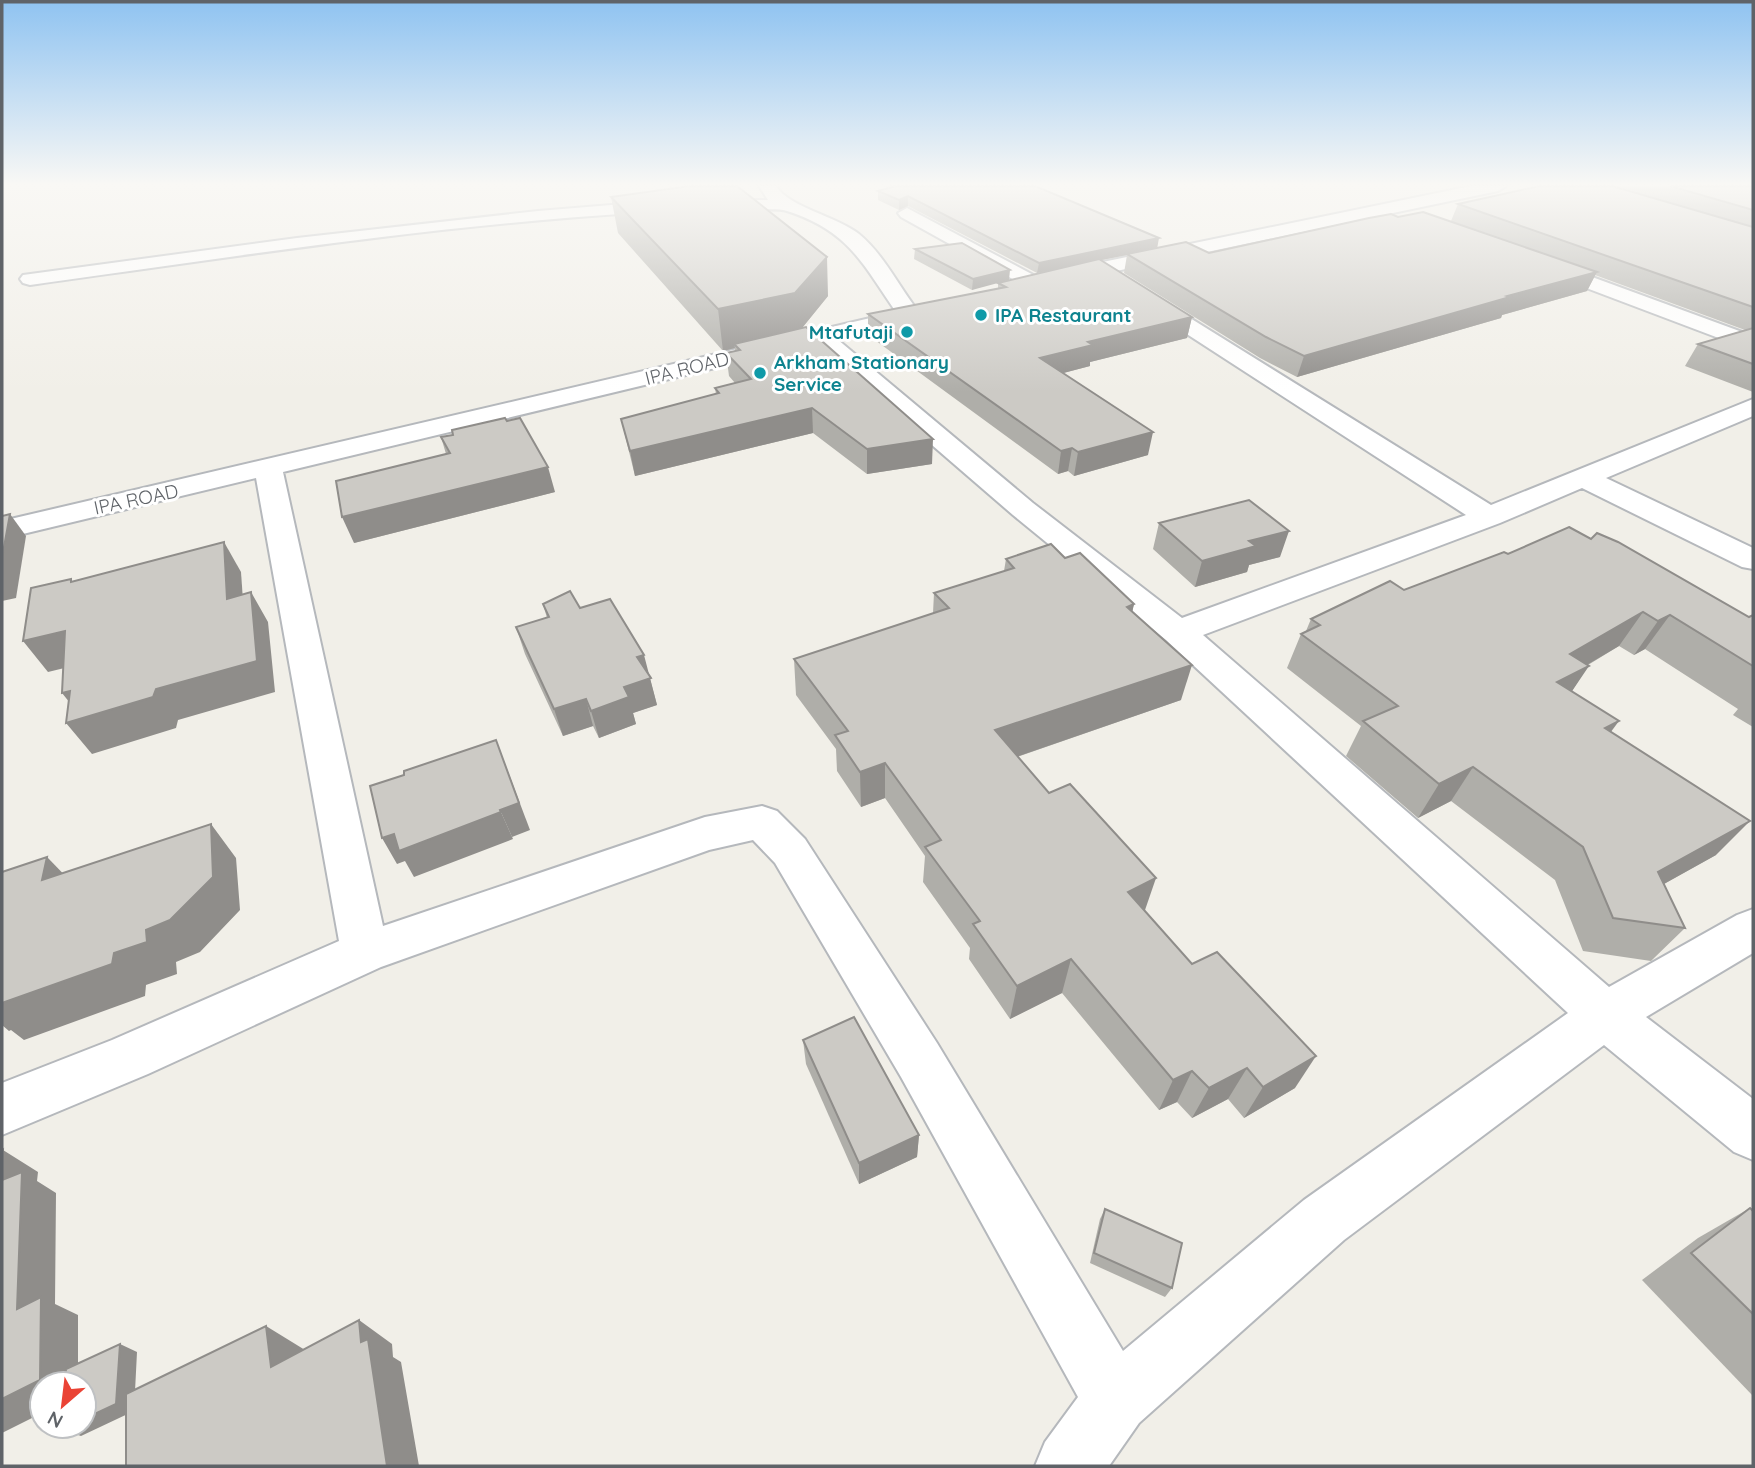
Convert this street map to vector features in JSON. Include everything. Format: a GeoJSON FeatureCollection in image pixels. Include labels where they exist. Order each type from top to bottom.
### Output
{"type":"FeatureCollection","features":[{"type":"Feature","properties":{"kind":"street"},"geometry":{"type":"LineString","coordinates":[[30,279],[208,255]]}},
{"type":"Feature","properties":{"kind":"street"},"geometry":{"type":"LineString","coordinates":[[867,255],[910,316]]}},
{"type":"Feature","properties":{"kind":"street"},"geometry":{"type":"LineString","coordinates":[[982,255],[1034,283]]}},
{"type":"Feature","properties":{"kind":"street"},"geometry":{"type":"LineString","coordinates":[[997,293],[1169,255]]}},
{"type":"Feature","properties":{"kind":"street"},"geometry":{"type":"LineString","coordinates":[[1523,258],[1753,344]]}},
{"type":"Feature","properties":{"kind":"street"},"geometry":{"type":"LineString","coordinates":[[1099,269],[1489,517]]}},
{"type":"Feature","properties":{"kind":"street","name":"IPA ROAD"},"geometry":{"type":"LineString","coordinates":[[2,530],[947,306]]}},
{"type":"Feature","properties":{"kind":"street"},"geometry":{"type":"LineString","coordinates":[[819,336],[1023,509],[1178,632],[1605,1015],[1753,1132]]}},
{"type":"Feature","properties":{"kind":"street"},"geometry":{"type":"LineString","coordinates":[[1178,632],[1489,517],[1753,407]]}},
{"type":"Feature","properties":{"kind":"street"},"geometry":{"type":"LineString","coordinates":[[268,468],[365,952]]}},
{"type":"Feature","properties":{"kind":"street"},"geometry":{"type":"LineString","coordinates":[[1585,479],[1753,560]]}},
{"type":"Feature","properties":{"kind":"street"},"geometry":{"type":"LineString","coordinates":[[2,1109],[130,1057],[365,952],[705,834],[762,822],[790,851],[919,1060],[1116,1400]]}},
{"type":"Feature","properties":{"kind":"street"},"geometry":{"type":"LineString","coordinates":[[1069,1466],[1116,1400],[1324,1220],[1605,1015],[1753,929]]}},
{"type":"Feature","properties":{"kind":"building"},"geometry":{"type":"Polygon","coordinates":[[[666,255],[824,255],[827,257],[795,293],[718,309],[666,255]]]}},
{"type":"Feature","properties":{"kind":"building"},"geometry":{"type":"Polygon","coordinates":[[[926,255],[982,255],[1010,270],[973,279],[926,255]]]}},
{"type":"Feature","properties":{"kind":"building"},"geometry":{"type":"Polygon","coordinates":[[[1022,255],[1080,255],[1039,263],[1022,255]]]}},
{"type":"Feature","properties":{"kind":"building"},"geometry":{"type":"Polygon","coordinates":[[[1128,255],[1546,255],[1597,272],[1304,356],[1266,337],[1128,255]]]}},
{"type":"Feature","properties":{"kind":"building"},"geometry":{"type":"Polygon","coordinates":[[[1603,255],[1753,255],[1753,307],[1603,255]]]}},
{"type":"Feature","properties":{"kind":"building"},"geometry":{"type":"Polygon","coordinates":[[[1099,259],[1192,317],[1088,342],[1093,345],[1040,358],[1153,432],[1078,452],[1072,448],[1061,451],[868,314],[1006,287],[998,283],[1099,259]]]}},
{"type":"Feature","properties":{"kind":"building"},"geometry":{"type":"Polygon","coordinates":[[[806,327],[933,439],[867,449],[812,408],[630,451],[621,419],[719,393],[715,388],[751,379],[726,353],[740,350],[734,344],[806,327]]]}},
{"type":"Feature","properties":{"kind":"building"},"geometry":{"type":"Polygon","coordinates":[[[1753,328],[1753,364],[1698,344],[1753,328]]]}},
{"type":"Feature","properties":{"kind":"building"},"geometry":{"type":"Polygon","coordinates":[[[505,418],[507,421],[520,418],[548,467],[342,517],[336,481],[450,453],[441,437],[453,435],[452,430],[505,418]]]}},
{"type":"Feature","properties":{"kind":"building"},"geometry":{"type":"Polygon","coordinates":[[[1249,500],[1289,531],[1249,541],[1256,546],[1202,561],[1159,523],[1249,500]]]}},
{"type":"Feature","properties":{"kind":"building"},"geometry":{"type":"Polygon","coordinates":[[[10,514],[2,558],[2,516],[10,514]]]}},
{"type":"Feature","properties":{"kind":"building"},"geometry":{"type":"Polygon","coordinates":[[[1569,527],[1591,539],[1597,533],[1618,542],[1749,617],[1753,615],[1753,666],[1670,615],[1658,621],[1643,612],[1570,654],[1589,666],[1557,682],[1619,721],[1605,728],[1750,821],[1658,872],[1685,928],[1613,918],[1583,847],[1473,767],[1439,784],[1363,721],[1398,706],[1301,634],[1320,625],[1311,619],[1390,581],[1404,590],[1504,552],[1508,554],[1569,527]]]}},
{"type":"Feature","properties":{"kind":"building"},"geometry":{"type":"Polygon","coordinates":[[[224,542],[227,599],[251,592],[257,661],[156,689],[153,697],[66,723],[70,691],[62,693],[65,631],[23,641],[31,588],[71,579],[71,582],[224,542]]]}},
{"type":"Feature","properties":{"kind":"building"},"geometry":{"type":"Polygon","coordinates":[[[1051,544],[1065,558],[1080,553],[1134,604],[1127,607],[1192,665],[995,730],[1049,793],[1070,784],[1156,878],[1128,892],[1192,964],[1217,952],[1316,1056],[1263,1087],[1247,1068],[1209,1088],[1192,1071],[1173,1080],[1071,959],[1017,986],[973,924],[980,921],[925,847],[941,840],[885,763],[860,772],[835,735],[848,731],[794,659],[949,608],[934,593],[1014,568],[1006,559],[1051,544]]]}},
{"type":"Feature","properties":{"kind":"building"},"geometry":{"type":"Polygon","coordinates":[[[570,591],[580,608],[610,599],[644,655],[637,657],[651,678],[624,687],[629,697],[591,711],[586,699],[554,709],[516,627],[549,617],[543,604],[570,591]]]}},
{"type":"Feature","properties":{"kind":"building"},"geometry":{"type":"Polygon","coordinates":[[[496,740],[519,803],[399,851],[394,834],[382,838],[370,786],[404,775],[404,771],[496,740]]]}},
{"type":"Feature","properties":{"kind":"building"},"geometry":{"type":"Polygon","coordinates":[[[211,824],[213,877],[170,920],[146,930],[147,942],[114,953],[112,964],[2,1003],[2,872],[47,857],[42,880],[211,824]]]}},
{"type":"Feature","properties":{"kind":"building"},"geometry":{"type":"Polygon","coordinates":[[[854,1017],[919,1135],[859,1163],[803,1040],[854,1017]]]}},
{"type":"Feature","properties":{"kind":"building"},"geometry":{"type":"Polygon","coordinates":[[[22,1172],[17,1309],[41,1297],[40,1370],[28,1370],[28,1386],[2,1399],[2,1180],[22,1172]]]}},
{"type":"Feature","properties":{"kind":"building"},"geometry":{"type":"Polygon","coordinates":[[[1750,1208],[1753,1211],[1753,1314],[1691,1253],[1750,1208]]]}},
{"type":"Feature","properties":{"kind":"building"},"geometry":{"type":"Polygon","coordinates":[[[1105,1209],[1182,1243],[1172,1288],[1094,1253],[1105,1209]]]}},
{"type":"Feature","properties":{"kind":"building"},"geometry":{"type":"Polygon","coordinates":[[[359,1320],[361,1342],[368,1339],[387,1466],[126,1466],[126,1394],[266,1326],[271,1367],[359,1320]]]}},
{"type":"Feature","properties":{"kind":"building"},"geometry":{"type":"Polygon","coordinates":[[[120,1344],[116,1404],[98,1412],[98,1370],[66,1369],[120,1344]]]}},
{"type":"Feature","properties":{"kind":"place","name":"IPA Restaurant"},"geometry":{"type":"Point","coordinates":[981,315]}},
{"type":"Feature","properties":{"kind":"place","name":"Mtafutaji"},"geometry":{"type":"Point","coordinates":[907,332]}},
{"type":"Feature","properties":{"kind":"place","name":"Arkham Stationary Service"},"geometry":{"type":"Point","coordinates":[760,373]}}]}
